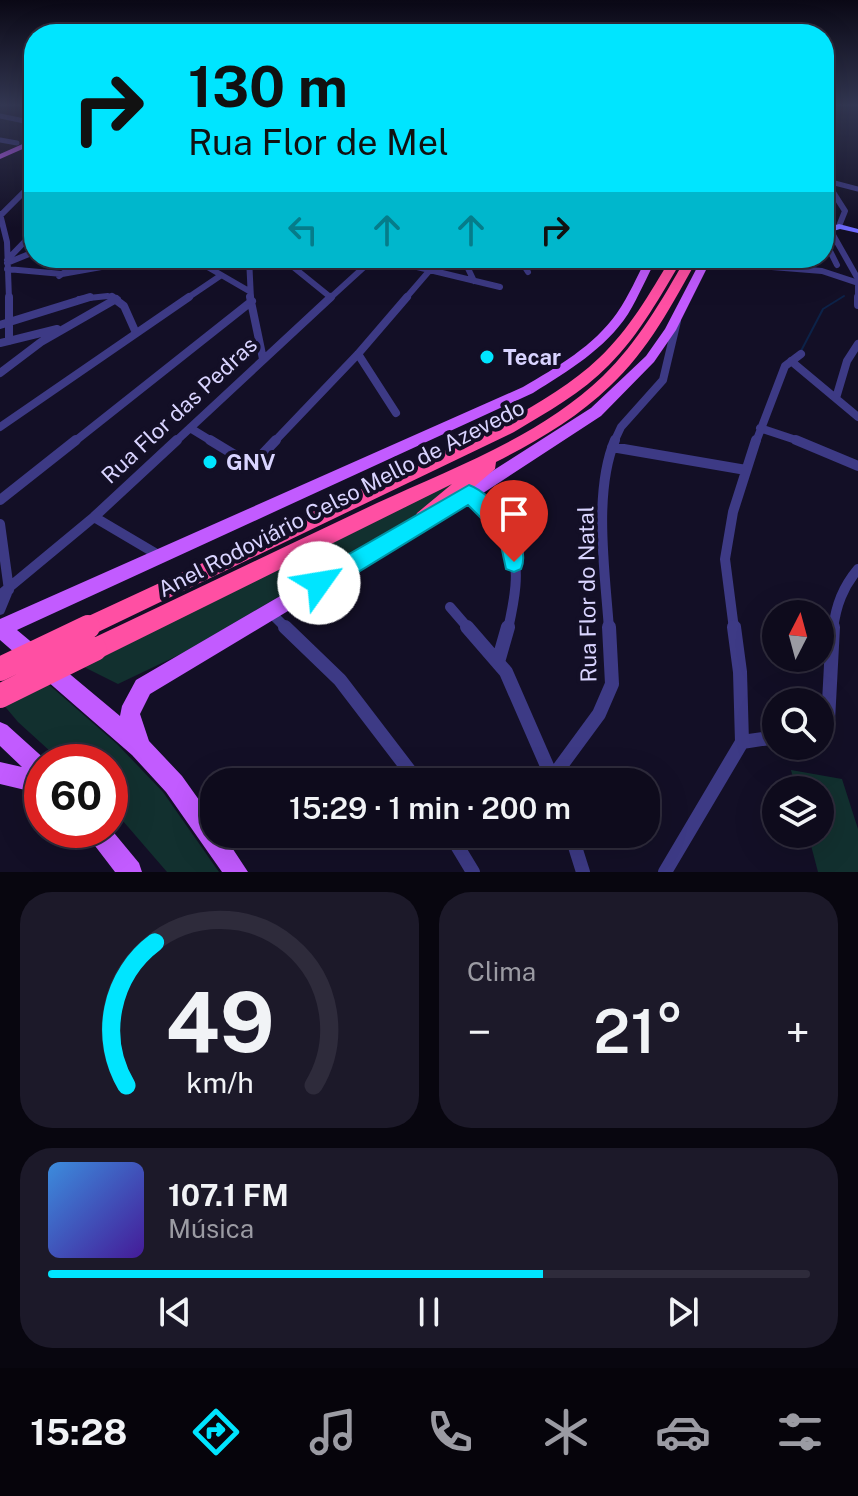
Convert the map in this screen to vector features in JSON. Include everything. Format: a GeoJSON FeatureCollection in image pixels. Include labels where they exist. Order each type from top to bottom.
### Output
{"type":"FeatureCollection","features":[{"type":"Feature","properties":{"kind":"highway","name":"Anel Rodoviário Celso Mello de Azevedo"},"geometry":{"type":"LineString","coordinates":[[0,669],[508,428],[555,400],[587,377],[617,349],[667,268]]}},
{"type":"Feature","properties":{"kind":"highway","name":"Anel Rodoviário Celso Mello de Azevedo"},"geometry":{"type":"LineString","coordinates":[[0,696],[514,443],[604,383],[654,324],[686,268]]}},
{"type":"Feature","properties":{"kind":"highway"},"geometry":{"type":"LineString","coordinates":[[423,519],[514,443]]}},
{"type":"Feature","properties":{"kind":"main road"},"geometry":{"type":"LineString","coordinates":[[0,157],[22,147]]}},
{"type":"Feature","properties":{"kind":"main road","name":"Anel Rodoviário Celso Mello de Azevedo"},"geometry":{"type":"LineString","coordinates":[[0,628],[528,390],[568,366],[617,322],[647,268]]}},
{"type":"Feature","properties":{"kind":"main road"},"geometry":{"type":"LineString","coordinates":[[140,747],[129,713],[143,687],[469,494],[596,412],[650,359],[702,268]]}},
{"type":"Feature","properties":{"kind":"main road"},"geometry":{"type":"LineString","coordinates":[[0,628],[140,747],[174,784],[236,872]]}},
{"type":"Feature","properties":{"kind":"main road"},"geometry":{"type":"LineString","coordinates":[[0,732],[24,754]]}},
{"type":"Feature","properties":{"kind":"main road"},"geometry":{"type":"LineString","coordinates":[[0,773],[24,779]]}},
{"type":"Feature","properties":{"kind":"main road"},"geometry":{"type":"LineString","coordinates":[[111,848],[130,872]]}},
{"type":"Feature","properties":{"kind":"street"},"geometry":{"type":"LineString","coordinates":[[834,182],[858,189]]}},
{"type":"Feature","properties":{"kind":"street"},"geometry":{"type":"LineString","coordinates":[[834,190],[846,206],[845,216],[834,229]]}},
{"type":"Feature","properties":{"kind":"street"},"geometry":{"type":"LineString","coordinates":[[24,192],[0,215],[7,264],[4,342],[68,326]]}},
{"type":"Feature","properties":{"kind":"street"},"geometry":{"type":"LineString","coordinates":[[839,226],[858,231]]}},
{"type":"Feature","properties":{"kind":"street"},"geometry":{"type":"LineString","coordinates":[[7,264],[24,244]]}},
{"type":"Feature","properties":{"kind":"street"},"geometry":{"type":"LineString","coordinates":[[834,246],[858,281],[858,305]]}},
{"type":"Feature","properties":{"kind":"street"},"geometry":{"type":"LineString","coordinates":[[7,264],[24,256]]}},
{"type":"Feature","properties":{"kind":"street"},"geometry":{"type":"LineString","coordinates":[[834,257],[837,265]]}},
{"type":"Feature","properties":{"kind":"street"},"geometry":{"type":"LineString","coordinates":[[7,264],[24,268]]}},
{"type":"Feature","properties":{"kind":"street"},"geometry":{"type":"LineString","coordinates":[[24,268],[59,276],[113,268]]}},
{"type":"Feature","properties":{"kind":"street"},"geometry":{"type":"LineString","coordinates":[[59,276],[71,268]]}},
{"type":"Feature","properties":{"kind":"street"},"geometry":{"type":"LineString","coordinates":[[212,268],[251,296]]}},
{"type":"Feature","properties":{"kind":"street"},"geometry":{"type":"LineString","coordinates":[[250,268],[251,296],[263,359]]}},
{"type":"Feature","properties":{"kind":"street"},"geometry":{"type":"LineString","coordinates":[[294,268],[329,296]]}},
{"type":"Feature","properties":{"kind":"street","name":"Rua Flor das Pedras"},"geometry":{"type":"LineString","coordinates":[[0,610],[5,593],[94,517],[362,268]]}},
{"type":"Feature","properties":{"kind":"street"},"geometry":{"type":"LineString","coordinates":[[422,268],[500,287]]}},
{"type":"Feature","properties":{"kind":"street"},"geometry":{"type":"LineString","coordinates":[[468,268],[474,281]]}},
{"type":"Feature","properties":{"kind":"street"},"geometry":{"type":"LineString","coordinates":[[525,268],[528,272]]}},
{"type":"Feature","properties":{"kind":"street"},"geometry":{"type":"LineString","coordinates":[[785,268],[822,271],[858,281]]}},
{"type":"Feature","properties":{"kind":"street"},"geometry":{"type":"LineString","coordinates":[[190,428],[243,460],[255,460],[358,354],[430,270]]}},
{"type":"Feature","properties":{"kind":"street"},"geometry":{"type":"LineString","coordinates":[[0,427],[220,276]]}},
{"type":"Feature","properties":{"kind":"street"},"geometry":{"type":"LineString","coordinates":[[4,324],[105,295],[126,308],[136,333]]}},
{"type":"Feature","properties":{"kind":"street"},"geometry":{"type":"LineString","coordinates":[[0,500],[251,296]]}},
{"type":"Feature","properties":{"kind":"street"},"geometry":{"type":"LineString","coordinates":[[0,373],[17,358],[116,299]]}},
{"type":"Feature","properties":{"kind":"street","name":"Rua Flor do Natal"},"geometry":{"type":"LineString","coordinates":[[561,768],[599,714],[612,684],[603,534],[607,459],[621,427],[663,380],[677,326],[676,317]]}},
{"type":"Feature","properties":{"kind":"street"},"geometry":{"type":"LineString","coordinates":[[836,398],[847,361],[858,344]]}},
{"type":"Feature","properties":{"kind":"street"},"geometry":{"type":"LineString","coordinates":[[358,354],[396,413]]}},
{"type":"Feature","properties":{"kind":"street"},"geometry":{"type":"LineString","coordinates":[[665,872],[742,742],[740,672],[725,559],[733,512],[746,470],[785,366],[796,358],[858,417]]}},
{"type":"Feature","properties":{"kind":"street"},"geometry":{"type":"LineString","coordinates":[[760,428],[817,447],[858,466]]}},
{"type":"Feature","properties":{"kind":"street"},"geometry":{"type":"LineString","coordinates":[[612,447],[746,470]]}},
{"type":"Feature","properties":{"kind":"street"},"geometry":{"type":"LineString","coordinates":[[469,494],[501,525],[511,544],[514,605],[498,662]]}},
{"type":"Feature","properties":{"kind":"street"},"geometry":{"type":"LineString","coordinates":[[94,517],[161,557]]}},
{"type":"Feature","properties":{"kind":"street"},"geometry":{"type":"LineString","coordinates":[[0,524],[5,593]]}},
{"type":"Feature","properties":{"kind":"street"},"geometry":{"type":"LineString","coordinates":[[830,688],[839,596],[849,577],[858,569]]}},
{"type":"Feature","properties":{"kind":"street"},"geometry":{"type":"LineString","coordinates":[[450,607],[506,672],[548,768]]}},
{"type":"Feature","properties":{"kind":"street"},"geometry":{"type":"LineString","coordinates":[[271,613],[340,680],[407,768]]}},
{"type":"Feature","properties":{"kind":"street"},"geometry":{"type":"LineString","coordinates":[[742,742],[762,739]]}},
{"type":"Feature","properties":{"kind":"street"},"geometry":{"type":"LineString","coordinates":[[458,848],[473,872]]}},
{"type":"Feature","properties":{"kind":"street"},"geometry":{"type":"LineString","coordinates":[[575,848],[583,872]]}},
{"type":"Feature","properties":{"kind":"green space"},"geometry":{"type":"Polygon","coordinates":[[[474,470],[417,515],[185,652],[118,684],[84,667],[293,556],[474,470]]]}},
{"type":"Feature","properties":{"kind":"green space"},"geometry":{"type":"Polygon","coordinates":[[[47,683],[117,744],[42,744],[2,703],[47,683]]]}},
{"type":"Feature","properties":{"kind":"green space"},"geometry":{"type":"Polygon","coordinates":[[[128,755],[163,792],[219,872],[167,872],[128,827],[128,755]]]}},
{"type":"Feature","properties":{"kind":"green space"},"geometry":{"type":"Polygon","coordinates":[[[791,770],[825,776],[792,776],[791,770]]]}},
{"type":"Feature","properties":{"kind":"green space"},"geometry":{"type":"Polygon","coordinates":[[[834,778],[842,779],[858,829],[858,872],[818,872],[812,848],[834,848],[834,778]]]}},
{"type":"Feature","properties":{"kind":"waterway"},"geometry":{"type":"LineString","coordinates":[[801,351],[823,309],[844,296]]}},
{"type":"Feature","properties":{"kind":"place","name":"Tecar"},"geometry":{"type":"Point","coordinates":[487,357]}},
{"type":"Feature","properties":{"kind":"place","name":"GNV"},"geometry":{"type":"Point","coordinates":[210,462]}},
{"type":"Feature","properties":{"kind":"route"},"geometry":{"type":"LineString","coordinates":[[319,583],[469,494],[501,525],[511,544],[514,562]]}}]}
